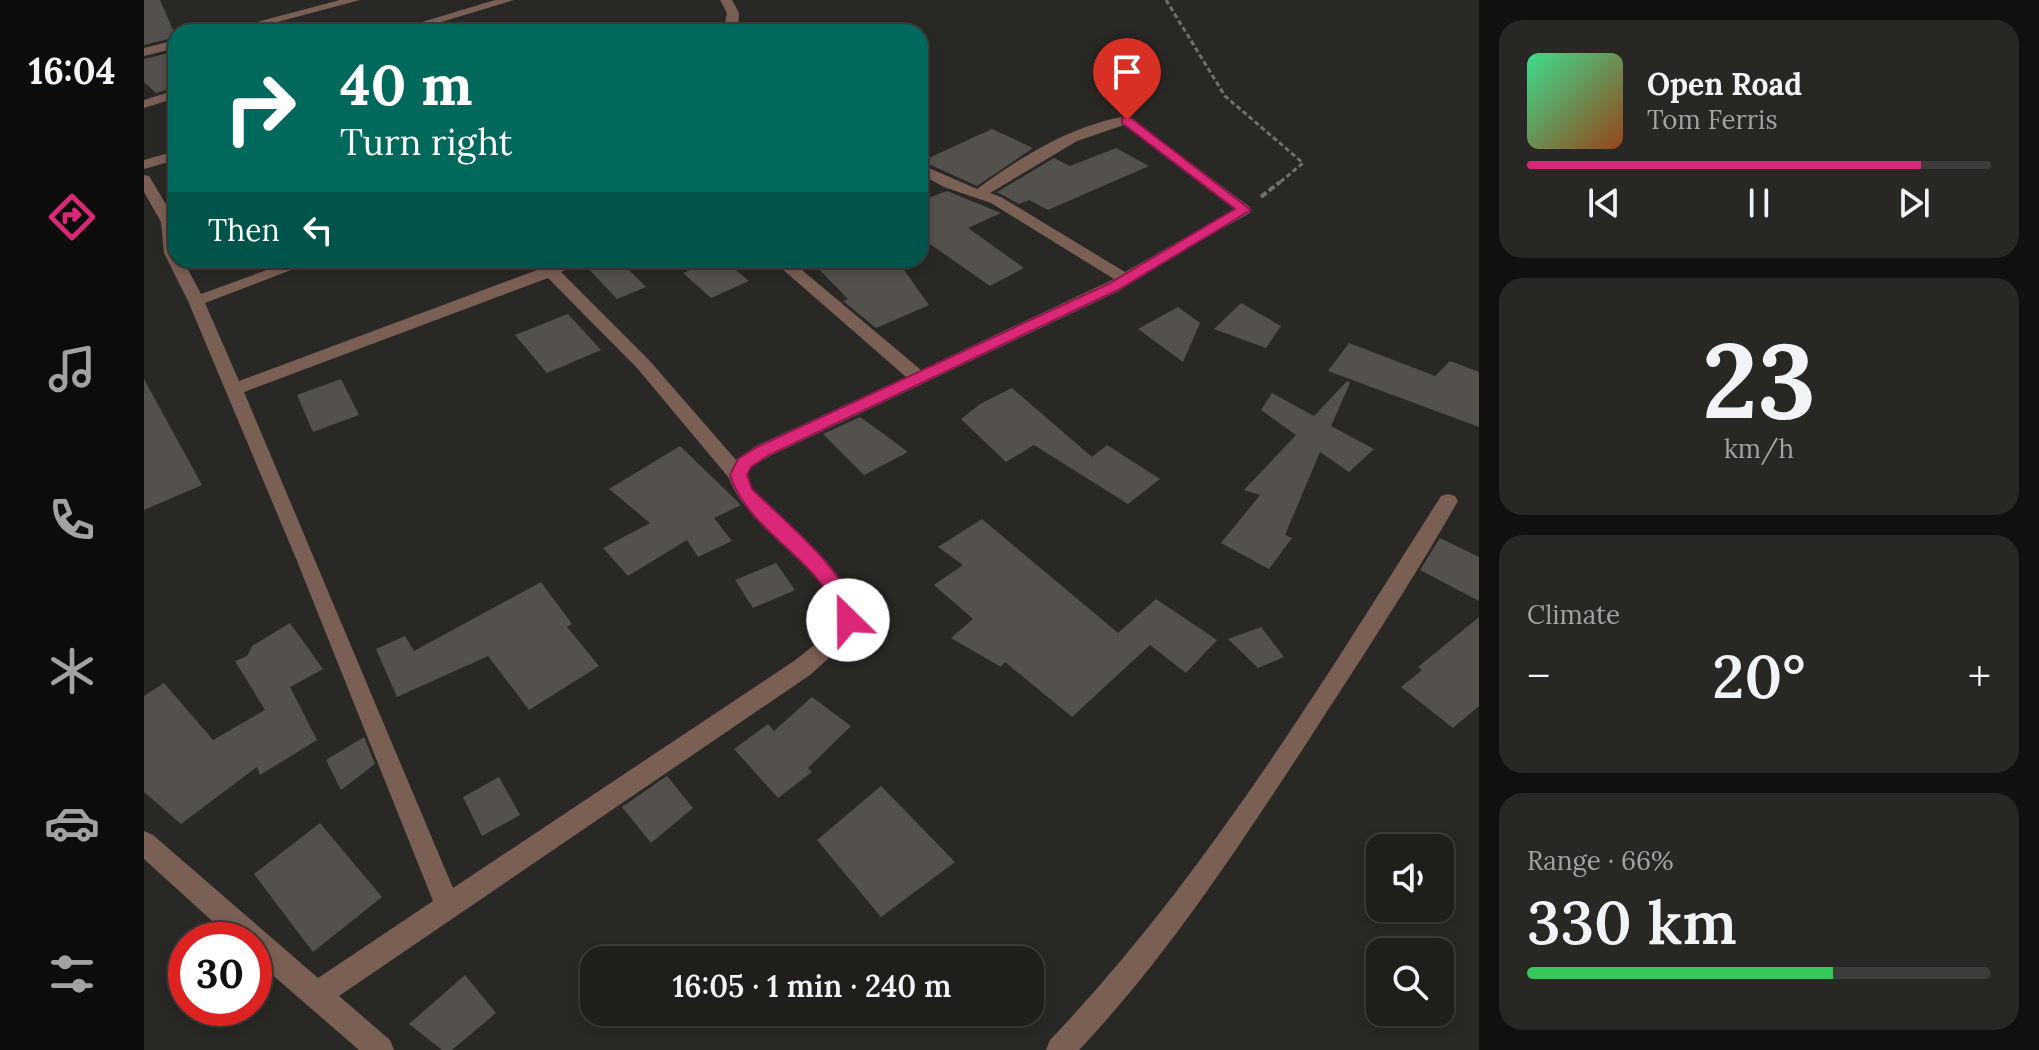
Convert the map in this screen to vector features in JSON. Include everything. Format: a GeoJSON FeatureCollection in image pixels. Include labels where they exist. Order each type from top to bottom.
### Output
{"type":"FeatureCollection","features":[{"type":"Feature","properties":{"kind":"street"},"geometry":{"type":"LineString","coordinates":[[297,0],[309,12]]}},
{"type":"Feature","properties":{"kind":"street"},"geometry":{"type":"LineString","coordinates":[[259,24],[354,0]]}},
{"type":"Feature","properties":{"kind":"street"},"geometry":{"type":"LineString","coordinates":[[437,24],[508,0]]}},
{"type":"Feature","properties":{"kind":"street"},"geometry":{"type":"LineString","coordinates":[[726,0],[733,13],[731,24]]}},
{"type":"Feature","properties":{"kind":"street"},"geometry":{"type":"LineString","coordinates":[[144,52],[168,46]]}},
{"type":"Feature","properties":{"kind":"street"},"geometry":{"type":"LineString","coordinates":[[144,104],[168,96]]}},
{"type":"Feature","properties":{"kind":"street"},"geometry":{"type":"LineString","coordinates":[[738,475],[744,463],[763,451],[1097,296],[1245,210],[1127,120],[1091,131],[1013,168],[979,194]]}},
{"type":"Feature","properties":{"kind":"street"},"geometry":{"type":"LineString","coordinates":[[144,165],[168,158]]}},
{"type":"Feature","properties":{"kind":"street"},"geometry":{"type":"LineString","coordinates":[[928,172],[949,184],[996,200],[1124,279]]}},
{"type":"Feature","properties":{"kind":"street"},"geometry":{"type":"LineString","coordinates":[[144,179],[168,214]]}},
{"type":"Feature","properties":{"kind":"street"},"geometry":{"type":"LineString","coordinates":[[180,268],[196,301],[448,906]]}},
{"type":"Feature","properties":{"kind":"street"},"geometry":{"type":"LineString","coordinates":[[196,301],[287,268]]}},
{"type":"Feature","properties":{"kind":"street"},"geometry":{"type":"LineString","coordinates":[[233,390],[558,268]]}},
{"type":"Feature","properties":{"kind":"street"},"geometry":{"type":"LineString","coordinates":[[789,268],[919,378]]}},
{"type":"Feature","properties":{"kind":"street"},"geometry":{"type":"LineString","coordinates":[[315,996],[802,668],[830,645],[848,620],[845,602],[829,579],[744,492],[738,475],[643,364],[551,271]]}},
{"type":"Feature","properties":{"kind":"street"},"geometry":{"type":"LineString","coordinates":[[1060,1050],[1141,960],[1208,866],[1331,691],[1448,501]]}},
{"type":"Feature","properties":{"kind":"street"},"geometry":{"type":"LineString","coordinates":[[144,843],[232,922]]}},
{"type":"Feature","properties":{"kind":"street"},"geometry":{"type":"LineString","coordinates":[[272,958],[380,1050]]}},
{"type":"Feature","properties":{"kind":"path"},"geometry":{"type":"LineString","coordinates":[[1166,0],[1225,96],[1303,163],[1245,210]]}},
{"type":"Feature","properties":{"kind":"building"},"geometry":{"type":"Polygon","coordinates":[[[144,0],[160,0],[170,24],[168,39],[144,45],[144,0]]]}},
{"type":"Feature","properties":{"kind":"building"},"geometry":{"type":"Polygon","coordinates":[[[168,53],[168,89],[156,93],[144,82],[144,59],[168,53]]]}},
{"type":"Feature","properties":{"kind":"building"},"geometry":{"type":"Polygon","coordinates":[[[992,129],[1033,148],[977,186],[928,164],[928,158],[992,129]]]}},
{"type":"Feature","properties":{"kind":"building"},"geometry":{"type":"Polygon","coordinates":[[[1116,148],[1149,166],[1048,210],[1029,200],[1019,204],[997,192],[1054,158],[1070,166],[1116,148]]]}},
{"type":"Feature","properties":{"kind":"building"},"geometry":{"type":"Polygon","coordinates":[[[947,191],[1001,213],[968,228],[1024,268],[990,286],[928,243],[928,198],[947,191]]]}},
{"type":"Feature","properties":{"kind":"building"},"geometry":{"type":"Polygon","coordinates":[[[588,268],[627,268],[646,287],[617,299],[588,268]]]}},
{"type":"Feature","properties":{"kind":"building"},"geometry":{"type":"Polygon","coordinates":[[[695,268],[734,268],[749,281],[711,298],[683,273],[695,268]]]}},
{"type":"Feature","properties":{"kind":"building"},"geometry":{"type":"Polygon","coordinates":[[[818,268],[903,268],[929,305],[876,328],[843,301],[848,299],[818,268]]]}},
{"type":"Feature","properties":{"kind":"building"},"geometry":{"type":"Polygon","coordinates":[[[1241,303],[1281,326],[1266,348],[1214,329],[1241,303]]]}},
{"type":"Feature","properties":{"kind":"building"},"geometry":{"type":"Polygon","coordinates":[[[1178,307],[1200,323],[1183,362],[1138,329],[1178,307]]]}},
{"type":"Feature","properties":{"kind":"building"},"geometry":{"type":"Polygon","coordinates":[[[568,314],[601,350],[547,373],[515,335],[568,314]]]}},
{"type":"Feature","properties":{"kind":"building"},"geometry":{"type":"Polygon","coordinates":[[[1349,343],[1435,376],[1450,361],[1479,372],[1479,427],[1328,371],[1349,343]]]}},
{"type":"Feature","properties":{"kind":"building"},"geometry":{"type":"Polygon","coordinates":[[[144,379],[202,485],[144,510],[144,379]]]}},
{"type":"Feature","properties":{"kind":"building"},"geometry":{"type":"Polygon","coordinates":[[[341,379],[359,415],[313,432],[297,395],[341,379]]]}},
{"type":"Feature","properties":{"kind":"building"},"geometry":{"type":"Polygon","coordinates":[[[1347,381],[1350,383],[1331,426],[1374,449],[1349,472],[1320,452],[1285,535],[1292,538],[1269,569],[1221,543],[1260,495],[1244,490],[1296,435],[1261,410],[1272,393],[1314,416],[1347,381]]]}},
{"type":"Feature","properties":{"kind":"building"},"geometry":{"type":"Polygon","coordinates":[[[1012,388],[1092,457],[1107,445],[1160,479],[1128,504],[1034,445],[1006,462],[961,419],[980,404],[1012,388]]]}},
{"type":"Feature","properties":{"kind":"building"},"geometry":{"type":"Polygon","coordinates":[[[860,417],[908,452],[864,475],[823,434],[860,417]]]}},
{"type":"Feature","properties":{"kind":"building"},"geometry":{"type":"Polygon","coordinates":[[[680,446],[741,505],[714,518],[732,541],[698,557],[687,540],[628,576],[603,548],[650,523],[609,489],[680,446]]]}},
{"type":"Feature","properties":{"kind":"building"},"geometry":{"type":"Polygon","coordinates":[[[982,519],[1118,633],[1156,599],[1217,640],[1186,673],[1150,645],[1072,717],[1005,662],[1001,667],[951,638],[973,619],[934,585],[963,565],[938,547],[982,519]]]}},
{"type":"Feature","properties":{"kind":"building"},"geometry":{"type":"Polygon","coordinates":[[[1440,538],[1479,557],[1479,601],[1420,570],[1440,538]]]}},
{"type":"Feature","properties":{"kind":"building"},"geometry":{"type":"Polygon","coordinates":[[[776,563],[795,590],[753,608],[735,580],[776,563]]]}},
{"type":"Feature","properties":{"kind":"building"},"geometry":{"type":"Polygon","coordinates":[[[541,582],[572,624],[567,627],[599,666],[529,710],[488,656],[397,697],[376,649],[405,636],[414,651],[541,582]]]}},
{"type":"Feature","properties":{"kind":"building"},"geometry":{"type":"Polygon","coordinates":[[[1479,617],[1479,706],[1453,728],[1401,687],[1422,670],[1418,667],[1479,617]]]}},
{"type":"Feature","properties":{"kind":"building"},"geometry":{"type":"Polygon","coordinates":[[[290,623],[323,669],[290,687],[317,740],[260,775],[257,767],[181,824],[144,792],[144,696],[164,683],[213,740],[265,710],[235,661],[247,656],[252,646],[290,623]]]}},
{"type":"Feature","properties":{"kind":"building"},"geometry":{"type":"Polygon","coordinates":[[[1261,627],[1284,657],[1258,668],[1228,639],[1261,627]]]}},
{"type":"Feature","properties":{"kind":"building"},"geometry":{"type":"Polygon","coordinates":[[[812,697],[851,726],[808,768],[812,772],[778,798],[734,749],[768,724],[774,731],[812,697]]]}},
{"type":"Feature","properties":{"kind":"building"},"geometry":{"type":"Polygon","coordinates":[[[364,737],[375,764],[341,790],[326,760],[364,737]]]}},
{"type":"Feature","properties":{"kind":"building"},"geometry":{"type":"Polygon","coordinates":[[[667,776],[693,808],[651,843],[622,807],[667,776]]]}},
{"type":"Feature","properties":{"kind":"building"},"geometry":{"type":"Polygon","coordinates":[[[499,777],[520,815],[482,836],[463,797],[499,777]]]}},
{"type":"Feature","properties":{"kind":"building"},"geometry":{"type":"Polygon","coordinates":[[[881,786],[955,862],[881,917],[817,840],[881,786]]]}},
{"type":"Feature","properties":{"kind":"building"},"geometry":{"type":"Polygon","coordinates":[[[320,823],[382,897],[313,952],[254,874],[320,823]]]}},
{"type":"Feature","properties":{"kind":"building"},"geometry":{"type":"Polygon","coordinates":[[[465,975],[496,1013],[452,1050],[442,1050],[409,1024],[465,975]]]}},
{"type":"Feature","properties":{"kind":"route"},"geometry":{"type":"LineString","coordinates":[[848,620],[845,602],[829,579],[744,492],[738,475],[744,463],[763,451],[1113,287],[1161,256],[1245,210],[1127,120]]}}]}
